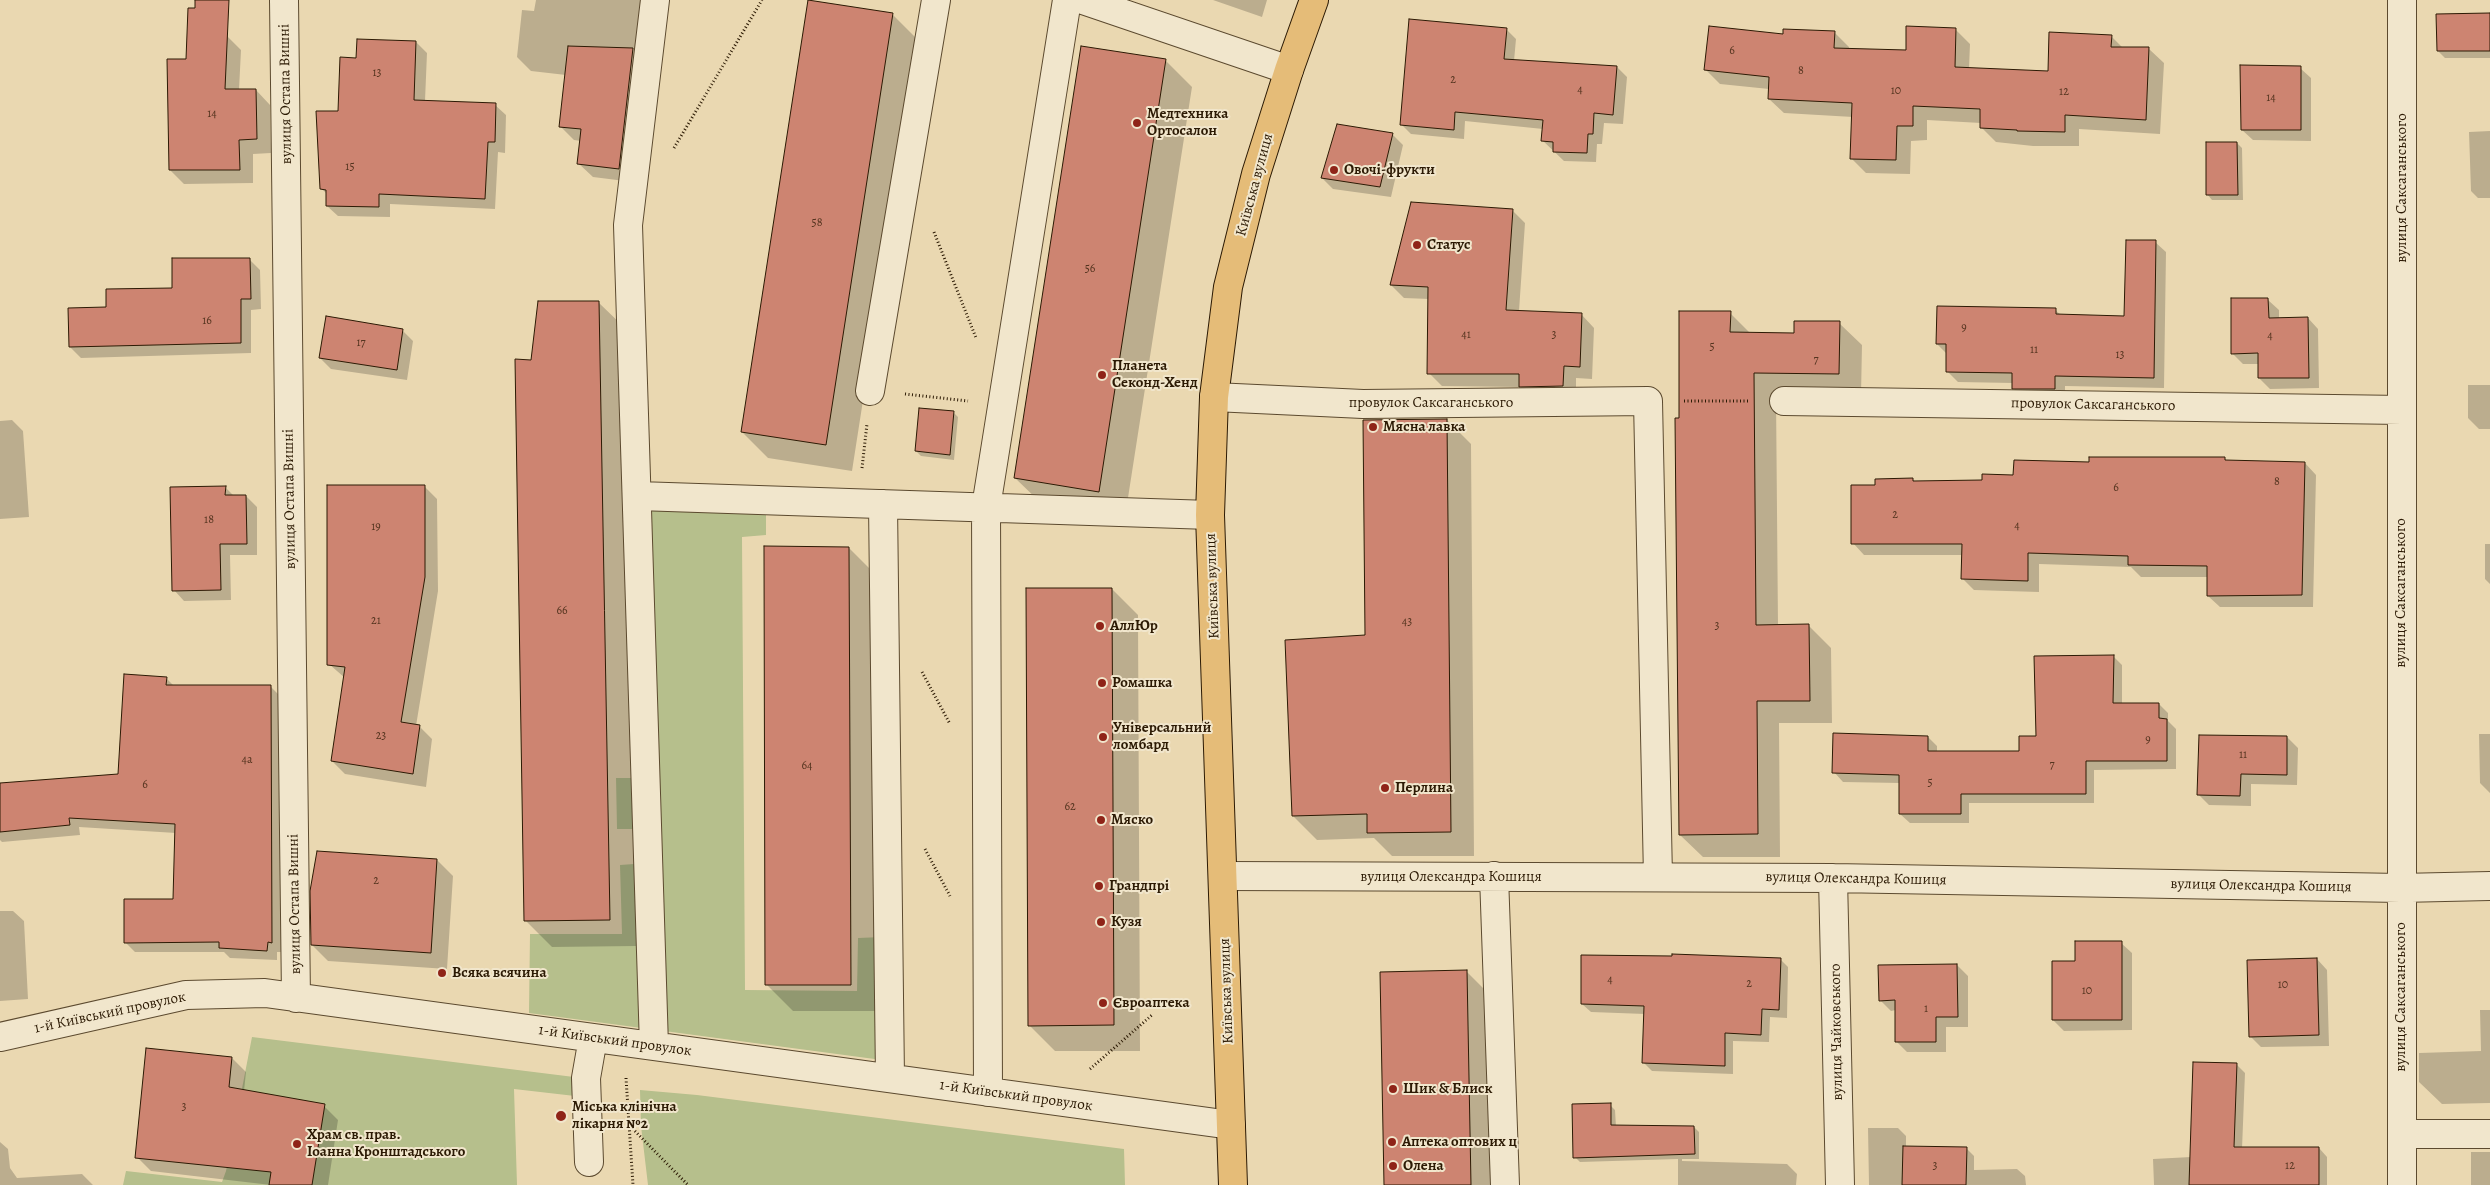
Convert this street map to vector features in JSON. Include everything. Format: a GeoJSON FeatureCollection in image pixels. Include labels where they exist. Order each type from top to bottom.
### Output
{"type":"FeatureCollection","features":[{"type":"Feature","properties":{"kind":"main road","name":"Київська вулиця"},"geometry":{"type":"LineString","coordinates":[[1233,1185],[1210,515],[1214,397],[1228,287],[1256,174],[1288,70],[1314,0]]}},
{"type":"Feature","properties":{"kind":"street","name":"вулиця Остапа Вишні"},"geometry":{"type":"LineString","coordinates":[[284,0],[296,998]]}},
{"type":"Feature","properties":{"kind":"street"},"geometry":{"type":"LineString","coordinates":[[654,1046],[628,225],[655,0]]}},
{"type":"Feature","properties":{"kind":"street"},"geometry":{"type":"LineString","coordinates":[[870,390],[936,0]]}},
{"type":"Feature","properties":{"kind":"street"},"geometry":{"type":"LineString","coordinates":[[988,1092],[986,507],[1067,0]]}},
{"type":"Feature","properties":{"kind":"street"},"geometry":{"type":"LineString","coordinates":[[1083,0],[1288,70]]}},
{"type":"Feature","properties":{"kind":"street","name":"вулиця Саксаганського"},"geometry":{"type":"LineString","coordinates":[[2402,0],[2400,888],[2402,1185]]}},
{"type":"Feature","properties":{"kind":"street","name":"провулок Саксаганського"},"geometry":{"type":"LineString","coordinates":[[1214,397],[1363,404],[1648,401]]}},
{"type":"Feature","properties":{"kind":"street"},"geometry":{"type":"LineString","coordinates":[[1648,401],[1658,877]]}},
{"type":"Feature","properties":{"kind":"street","name":"провулок Саксаганського"},"geometry":{"type":"LineString","coordinates":[[1784,401],[2402,410]]}},
{"type":"Feature","properties":{"kind":"street"},"geometry":{"type":"LineString","coordinates":[[638,496],[1210,515]]}},
{"type":"Feature","properties":{"kind":"street"},"geometry":{"type":"LineString","coordinates":[[871,504],[890,1078]]}},
{"type":"Feature","properties":{"kind":"street","name":"вулиця Олександра Кошиця"},"geometry":{"type":"LineString","coordinates":[[1223,876],[1834,878],[2400,888],[2490,886]]}},
{"type":"Feature","properties":{"kind":"street"},"geometry":{"type":"LineString","coordinates":[[1494,876],[1505,1185]]}},
{"type":"Feature","properties":{"kind":"street","name":"вулиця Чайковського"},"geometry":{"type":"LineString","coordinates":[[1834,878],[1840,1185]]}},
{"type":"Feature","properties":{"kind":"street","name":"1-й Київський провулок"},"geometry":{"type":"LineString","coordinates":[[0,1037],[186,996],[266,993],[1231,1125]]}},
{"type":"Feature","properties":{"kind":"street"},"geometry":{"type":"LineString","coordinates":[[589,1162],[586,1078],[593,1038]]}},
{"type":"Feature","properties":{"kind":"street"},"geometry":{"type":"LineString","coordinates":[[2402,1134],[2490,1134]]}},
{"type":"Feature","properties":{"kind":"path"},"geometry":{"type":"LineString","coordinates":[[673,150],[762,0]]}},
{"type":"Feature","properties":{"kind":"path"},"geometry":{"type":"LineString","coordinates":[[933,231],[977,341]]}},
{"type":"Feature","properties":{"kind":"path"},"geometry":{"type":"LineString","coordinates":[[871,504],[870,390],[1002,405]]}},
{"type":"Feature","properties":{"kind":"path"},"geometry":{"type":"LineString","coordinates":[[1648,401],[1784,401]]}},
{"type":"Feature","properties":{"kind":"path"},"geometry":{"type":"LineString","coordinates":[[917,664],[954,731]]}},
{"type":"Feature","properties":{"kind":"path"},"geometry":{"type":"LineString","coordinates":[[923,846],[951,897]]}},
{"type":"Feature","properties":{"kind":"path"},"geometry":{"type":"LineString","coordinates":[[1054,1101],[1152,1015]]}},
{"type":"Feature","properties":{"kind":"path"},"geometry":{"type":"LineString","coordinates":[[626,1075],[633,1185]]}},
{"type":"Feature","properties":{"kind":"path"},"geometry":{"type":"LineString","coordinates":[[629,1126],[688,1185]]}},
{"type":"Feature","properties":{"kind":"green space"},"geometry":{"type":"Polygon","coordinates":[[[639,510],[766,512],[766,535],[742,537],[745,990],[857,991],[858,938],[882,937],[882,1060],[529,1013],[530,934],[622,934],[620,865],[648,863],[648,829],[617,829],[616,778],[646,778],[639,510]]]}},
{"type":"Feature","properties":{"kind":"green space"},"geometry":{"type":"Polygon","coordinates":[[[252,1037],[574,1077],[575,1096],[514,1089],[517,1185],[123,1185],[126,1171],[222,1182],[226,1171],[252,1037]]]}},
{"type":"Feature","properties":{"kind":"green space"},"geometry":{"type":"Polygon","coordinates":[[[640,1090],[697,1095],[1124,1149],[1125,1185],[648,1185],[641,1126],[640,1090]]]}},
{"type":"Feature","properties":{"kind":"building"},"geometry":{"type":"Polygon","coordinates":[[[195,0],[229,0],[225,89],[256,89],[257,139],[239,140],[240,170],[169,170],[167,59],[186,59],[188,8],[195,8],[195,0]]]}},
{"type":"Feature","properties":{"kind":"building"},"geometry":{"type":"Polygon","coordinates":[[[808,0],[893,13],[826,445],[741,432],[808,0]]]}},
{"type":"Feature","properties":{"kind":"building"},"geometry":{"type":"Polygon","coordinates":[[[2490,13],[2490,51],[2437,51],[2436,14],[2490,13]]]}},
{"type":"Feature","properties":{"kind":"building"},"geometry":{"type":"Polygon","coordinates":[[[1409,19],[1507,28],[1504,59],[1617,66],[1613,115],[1594,113],[1593,134],[1588,134],[1587,153],[1553,152],[1553,142],[1541,141],[1543,120],[1455,112],[1454,130],[1400,125],[1409,19]]]}},
{"type":"Feature","properties":{"kind":"building"},"geometry":{"type":"Polygon","coordinates":[[[1709,26],[1783,34],[1783,29],[1835,31],[1834,48],[1906,50],[1906,26],[1956,28],[1955,67],[2048,71],[2049,32],[2112,35],[2111,47],[2149,47],[2146,120],[2065,115],[2065,132],[2017,131],[1980,128],[1980,109],[1913,106],[1913,126],[1897,126],[1896,160],[1850,159],[1852,103],[1768,99],[1769,77],[1704,70],[1709,26]]]}},
{"type":"Feature","properties":{"kind":"building"},"geometry":{"type":"Polygon","coordinates":[[[357,39],[416,41],[414,100],[496,103],[495,142],[488,142],[485,199],[379,194],[379,207],[326,206],[326,190],[320,189],[316,111],[338,111],[340,57],[356,58],[357,39]]]}},
{"type":"Feature","properties":{"kind":"building"},"geometry":{"type":"Polygon","coordinates":[[[568,46],[633,48],[619,169],[577,164],[581,129],[559,127],[568,46]]]}},
{"type":"Feature","properties":{"kind":"building"},"geometry":{"type":"Polygon","coordinates":[[[1081,46],[1166,59],[1099,492],[1014,478],[1081,46]]]}},
{"type":"Feature","properties":{"kind":"building"},"geometry":{"type":"Polygon","coordinates":[[[2240,65],[2301,66],[2301,130],[2241,130],[2240,65]]]}},
{"type":"Feature","properties":{"kind":"building"},"geometry":{"type":"Polygon","coordinates":[[[1337,124],[1393,133],[1380,187],[1321,178],[1337,124]]]}},
{"type":"Feature","properties":{"kind":"building"},"geometry":{"type":"Polygon","coordinates":[[[2206,142],[2237,142],[2238,195],[2206,195],[2206,142]]]}},
{"type":"Feature","properties":{"kind":"building"},"geometry":{"type":"Polygon","coordinates":[[[1411,202],[1513,209],[1506,310],[1582,313],[1580,367],[1564,366],[1563,386],[1519,387],[1519,374],[1427,374],[1428,287],[1390,285],[1411,202]]]}},
{"type":"Feature","properties":{"kind":"building"},"geometry":{"type":"Polygon","coordinates":[[[2126,240],[2156,240],[2154,378],[2055,376],[2055,389],[2012,389],[2012,373],[1946,372],[1946,344],[1936,344],[1937,306],[2056,308],[2056,314],[2124,316],[2126,240]]]}},
{"type":"Feature","properties":{"kind":"building"},"geometry":{"type":"Polygon","coordinates":[[[172,258],[250,258],[251,299],[241,299],[241,343],[69,347],[68,308],[106,307],[106,289],[172,288],[172,258]]]}},
{"type":"Feature","properties":{"kind":"building"},"geometry":{"type":"Polygon","coordinates":[[[2231,298],[2268,298],[2269,318],[2308,317],[2309,378],[2258,378],[2258,353],[2231,354],[2231,298]]]}},
{"type":"Feature","properties":{"kind":"building"},"geometry":{"type":"Polygon","coordinates":[[[538,301],[599,301],[610,920],[524,921],[515,359],[531,360],[538,301]]]}},
{"type":"Feature","properties":{"kind":"building"},"geometry":{"type":"Polygon","coordinates":[[[1679,311],[1731,311],[1730,332],[1794,333],[1794,321],[1840,321],[1839,374],[1754,373],[1756,625],[1809,624],[1810,701],[1757,701],[1758,834],[1679,835],[1675,418],[1679,418],[1679,311]]]}},
{"type":"Feature","properties":{"kind":"building"},"geometry":{"type":"Polygon","coordinates":[[[326,316],[403,329],[397,370],[319,358],[326,316]]]}},
{"type":"Feature","properties":{"kind":"building"},"geometry":{"type":"Polygon","coordinates":[[[919,408],[954,411],[950,455],[915,451],[919,408]]]}},
{"type":"Feature","properties":{"kind":"building"},"geometry":{"type":"Polygon","coordinates":[[[1447,419],[1451,832],[1367,833],[1367,814],[1292,816],[1285,640],[1365,635],[1363,420],[1447,419]]]}},
{"type":"Feature","properties":{"kind":"building"},"geometry":{"type":"Polygon","coordinates":[[[2089,457],[2225,457],[2225,460],[2305,462],[2302,595],[2207,596],[2207,566],[2128,565],[2128,556],[2028,553],[2028,581],[1961,579],[1962,544],[1851,544],[1851,485],[1875,485],[1875,479],[1913,478],[1913,481],[1982,480],[1982,474],[2013,475],[2014,460],[2089,462],[2089,457]]]}},
{"type":"Feature","properties":{"kind":"building"},"geometry":{"type":"Polygon","coordinates":[[[327,485],[425,485],[425,577],[401,722],[420,725],[413,774],[331,761],[345,667],[327,665],[327,485]]]}},
{"type":"Feature","properties":{"kind":"building"},"geometry":{"type":"Polygon","coordinates":[[[226,486],[225,495],[246,495],[247,544],[220,544],[221,590],[172,591],[170,487],[226,486]]]}},
{"type":"Feature","properties":{"kind":"building"},"geometry":{"type":"Polygon","coordinates":[[[764,546],[849,547],[851,985],[765,985],[764,546]]]}},
{"type":"Feature","properties":{"kind":"building"},"geometry":{"type":"Polygon","coordinates":[[[1026,588],[1112,588],[1114,1025],[1028,1026],[1026,588]]]}},
{"type":"Feature","properties":{"kind":"building"},"geometry":{"type":"Polygon","coordinates":[[[2114,655],[2113,703],[2159,703],[2159,718],[2167,719],[2167,761],[2086,761],[2086,794],[1961,794],[1961,814],[1899,814],[1899,775],[1832,773],[1833,733],[1928,736],[1928,751],[2019,751],[2019,736],[2036,736],[2034,656],[2114,655]]]}},
{"type":"Feature","properties":{"kind":"building"},"geometry":{"type":"Polygon","coordinates":[[[124,674],[167,677],[166,685],[271,685],[272,943],[268,942],[267,951],[219,948],[219,942],[124,943],[124,899],[173,899],[175,824],[69,818],[70,825],[0,832],[0,783],[118,774],[124,674]]]}},
{"type":"Feature","properties":{"kind":"building"},"geometry":{"type":"Polygon","coordinates":[[[2199,735],[2287,736],[2287,775],[2241,774],[2240,796],[2197,795],[2199,735]]]}},
{"type":"Feature","properties":{"kind":"building"},"geometry":{"type":"Polygon","coordinates":[[[317,851],[437,859],[431,953],[311,945],[310,891],[317,851]]]}},
{"type":"Feature","properties":{"kind":"building"},"geometry":{"type":"Polygon","coordinates":[[[2075,941],[2122,941],[2122,1020],[2052,1020],[2052,961],[2075,961],[2075,941]]]}},
{"type":"Feature","properties":{"kind":"building"},"geometry":{"type":"Polygon","coordinates":[[[1672,954],[1781,958],[1779,1010],[1762,1009],[1761,1035],[1725,1033],[1725,1066],[1642,1063],[1644,1006],[1581,1004],[1581,955],[1672,956],[1672,954]]]}},
{"type":"Feature","properties":{"kind":"building"},"geometry":{"type":"Polygon","coordinates":[[[2317,958],[2319,1035],[2249,1037],[2247,960],[2317,958]]]}},
{"type":"Feature","properties":{"kind":"building"},"geometry":{"type":"Polygon","coordinates":[[[1957,964],[1958,1017],[1936,1017],[1936,1042],[1895,1042],[1895,1000],[1879,1001],[1878,965],[1957,964]]]}},
{"type":"Feature","properties":{"kind":"building"},"geometry":{"type":"Polygon","coordinates":[[[1467,970],[1471,1185],[1384,1185],[1380,972],[1467,970]]]}},
{"type":"Feature","properties":{"kind":"building"},"geometry":{"type":"Polygon","coordinates":[[[146,1048],[232,1057],[229,1087],[325,1104],[312,1185],[269,1185],[271,1172],[135,1158],[146,1048]]]}},
{"type":"Feature","properties":{"kind":"building"},"geometry":{"type":"Polygon","coordinates":[[[2193,1062],[2237,1063],[2234,1147],[2319,1147],[2319,1185],[2189,1185],[2193,1062]]]}},
{"type":"Feature","properties":{"kind":"building"},"geometry":{"type":"Polygon","coordinates":[[[1611,1103],[1611,1125],[1694,1126],[1695,1154],[1573,1158],[1572,1104],[1611,1103]]]}},
{"type":"Feature","properties":{"kind":"building"},"geometry":{"type":"Polygon","coordinates":[[[1903,1146],[1967,1147],[1966,1185],[1902,1185],[1903,1146]]]}},
{"type":"Feature","properties":{"kind":"place","name":"Медтехника Ортосалон"},"geometry":{"type":"Point","coordinates":[1137,123]}},
{"type":"Feature","properties":{"kind":"place","name":"Овочі-фрукти"},"geometry":{"type":"Point","coordinates":[1334,170]}},
{"type":"Feature","properties":{"kind":"place","name":"Статус"},"geometry":{"type":"Point","coordinates":[1417,245]}},
{"type":"Feature","properties":{"kind":"place","name":"Планета Секонд-Хенд"},"geometry":{"type":"Point","coordinates":[1102,375]}},
{"type":"Feature","properties":{"kind":"place","name":"Мясна лавка"},"geometry":{"type":"Point","coordinates":[1373,427]}},
{"type":"Feature","properties":{"kind":"place","name":"АллЮр"},"geometry":{"type":"Point","coordinates":[1100,626]}},
{"type":"Feature","properties":{"kind":"place","name":"Ромашка"},"geometry":{"type":"Point","coordinates":[1102,683]}},
{"type":"Feature","properties":{"kind":"place","name":"Універсальний ломбард"},"geometry":{"type":"Point","coordinates":[1103,737]}},
{"type":"Feature","properties":{"kind":"place","name":"Перлина"},"geometry":{"type":"Point","coordinates":[1385,788]}},
{"type":"Feature","properties":{"kind":"place","name":"Мяско"},"geometry":{"type":"Point","coordinates":[1101,820]}},
{"type":"Feature","properties":{"kind":"place","name":"Грандпрі"},"geometry":{"type":"Point","coordinates":[1099,886]}},
{"type":"Feature","properties":{"kind":"place","name":"Кузя"},"geometry":{"type":"Point","coordinates":[1101,922]}},
{"type":"Feature","properties":{"kind":"place","name":"Всяка всячина"},"geometry":{"type":"Point","coordinates":[442,973]}},
{"type":"Feature","properties":{"kind":"place","name":"Євроаптека"},"geometry":{"type":"Point","coordinates":[1103,1003]}},
{"type":"Feature","properties":{"kind":"place","name":"Шик & Блиск"},"geometry":{"type":"Point","coordinates":[1393,1089]}},
{"type":"Feature","properties":{"kind":"place","name":"Міська клінічна лікарня №2"},"geometry":{"type":"Point","coordinates":[561,1116]}},
{"type":"Feature","properties":{"kind":"place","name":"Аптека оптових ц"},"geometry":{"type":"Point","coordinates":[1392,1142]}},
{"type":"Feature","properties":{"kind":"place","name":"Храм св. прав. Іоанна Кронштадського"},"geometry":{"type":"Point","coordinates":[297,1144]}},
{"type":"Feature","properties":{"kind":"place","name":"Олена"},"geometry":{"type":"Point","coordinates":[1393,1166]}}]}
